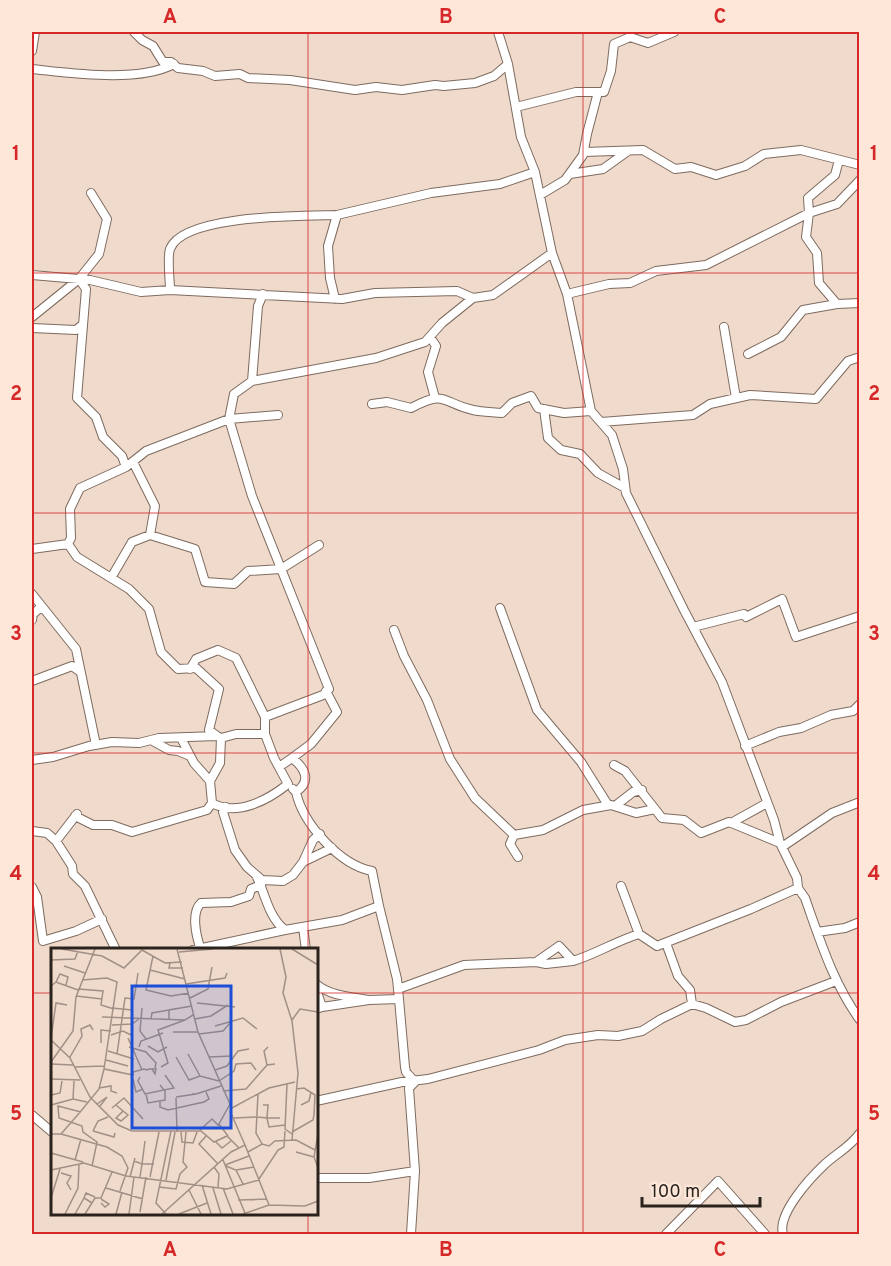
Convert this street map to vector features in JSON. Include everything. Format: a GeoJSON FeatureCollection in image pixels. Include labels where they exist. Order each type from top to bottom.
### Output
{"type":"FeatureCollection","features":[{"type":"Feature","properties":{"kind":"street"},"geometry":{"type":"LineString","coordinates":[[32,51],[36,32]]}},
{"type":"Feature","properties":{"kind":"street"},"geometry":{"type":"LineString","coordinates":[[134,32],[153,46],[163,62],[171,62],[178,68],[203,71],[215,76],[240,74],[248,78],[290,80],[355,90],[376,87],[402,90],[435,85],[475,83],[494,76],[508,64]]}},
{"type":"Feature","properties":{"kind":"street"},"geometry":{"type":"LineString","coordinates":[[498,32],[508,64],[521,137],[535,172],[552,253],[567,294],[591,411],[612,435],[623,469],[625,488],[722,682],[798,888],[805,898],[836,981],[860,1020]]}},
{"type":"Feature","properties":{"kind":"street"},"geometry":{"type":"LineString","coordinates":[[516,107],[576,92],[604,92],[611,71],[614,44],[630,37],[648,43],[674,32]]}},
{"type":"Feature","properties":{"kind":"street"},"geometry":{"type":"LineString","coordinates":[[32,69],[94,76],[160,71],[174,64]]}},
{"type":"Feature","properties":{"kind":"street"},"geometry":{"type":"LineString","coordinates":[[540,195],[565,180],[584,152],[598,92]]}},
{"type":"Feature","properties":{"kind":"street"},"geometry":{"type":"LineString","coordinates":[[570,174],[603,169],[628,150]]}},
{"type":"Feature","properties":{"kind":"street"},"geometry":{"type":"LineString","coordinates":[[584,152],[643,150],[675,169],[692,167],[716,175],[745,166],[764,154],[801,150],[860,165]]}},
{"type":"Feature","properties":{"kind":"street"},"geometry":{"type":"LineString","coordinates":[[837,304],[819,283],[817,253],[806,237],[808,198],[835,175],[839,160]]}},
{"type":"Feature","properties":{"kind":"street"},"geometry":{"type":"LineString","coordinates":[[170,290],[170,249],[179,238],[208,225],[245,219],[337,215],[431,193],[500,184],[535,172]]}},
{"type":"Feature","properties":{"kind":"street"},"geometry":{"type":"LineString","coordinates":[[567,294],[609,284],[630,283],[656,271],[706,265],[809,213],[837,204],[860,180]]}},
{"type":"Feature","properties":{"kind":"street"},"geometry":{"type":"LineString","coordinates":[[32,317],[79,279],[99,254],[107,219],[91,193]]}},
{"type":"Feature","properties":{"kind":"street"},"geometry":{"type":"LineString","coordinates":[[335,299],[330,278],[328,246],[337,215]]}},
{"type":"Feature","properties":{"kind":"street"},"geometry":{"type":"LineString","coordinates":[[265,717],[323,695],[329,689],[252,496],[229,419],[234,394],[252,381],[376,358],[425,342],[473,298],[493,295],[552,253]]}},
{"type":"Feature","properties":{"kind":"street"},"geometry":{"type":"LineString","coordinates":[[32,275],[90,280],[141,292],[170,290],[335,299],[375,293],[457,291],[473,298]]}},
{"type":"Feature","properties":{"kind":"street"},"geometry":{"type":"LineString","coordinates":[[79,279],[86,289],[81,326],[77,398],[96,417],[104,437],[130,465],[155,506],[150,535]]}},
{"type":"Feature","properties":{"kind":"street"},"geometry":{"type":"LineString","coordinates":[[252,381],[258,306],[263,294]]}},
{"type":"Feature","properties":{"kind":"street"},"geometry":{"type":"LineString","coordinates":[[748,354],[780,337],[803,310],[837,304],[860,303]]}},
{"type":"Feature","properties":{"kind":"street"},"geometry":{"type":"LineString","coordinates":[[32,328],[76,330],[81,326]]}},
{"type":"Feature","properties":{"kind":"street"},"geometry":{"type":"LineString","coordinates":[[724,327],[736,398]]}},
{"type":"Feature","properties":{"kind":"street"},"geometry":{"type":"LineString","coordinates":[[430,337],[436,346],[428,372],[435,398]]}},
{"type":"Feature","properties":{"kind":"street"},"geometry":{"type":"LineString","coordinates":[[601,422],[693,414],[710,404],[750,395],[816,399],[848,361],[860,359]]}},
{"type":"Feature","properties":{"kind":"street"},"geometry":{"type":"LineString","coordinates":[[372,404],[387,402],[411,408],[440,398],[474,411],[502,413],[512,403],[531,396],[538,408],[564,413],[591,411]]}},
{"type":"Feature","properties":{"kind":"street"},"geometry":{"type":"LineString","coordinates":[[544,409],[548,438],[561,450],[580,454],[598,473],[625,488]]}},
{"type":"Feature","properties":{"kind":"street"},"geometry":{"type":"LineString","coordinates":[[68,544],[71,538],[70,509],[80,488],[130,465],[146,451],[229,419],[278,414]]}},
{"type":"Feature","properties":{"kind":"street"},"geometry":{"type":"LineString","coordinates":[[111,578],[132,542],[150,535],[195,549],[206,582],[234,584],[248,571],[281,569],[320,545]]}},
{"type":"Feature","properties":{"kind":"street"},"geometry":{"type":"LineString","coordinates":[[32,549],[68,544]]}},
{"type":"Feature","properties":{"kind":"street"},"geometry":{"type":"LineString","coordinates":[[68,544],[77,557],[129,589],[149,609],[161,652],[178,669],[196,668],[219,689],[209,730],[219,737]]}},
{"type":"Feature","properties":{"kind":"street"},"geometry":{"type":"LineString","coordinates":[[32,594],[76,649],[96,745]]}},
{"type":"Feature","properties":{"kind":"street"},"geometry":{"type":"LineString","coordinates":[[693,627],[744,614],[746,617],[782,598],[796,637],[860,616]]}},
{"type":"Feature","properties":{"kind":"street"},"geometry":{"type":"LineString","coordinates":[[32,620],[33,614],[41,607]]}},
{"type":"Feature","properties":{"kind":"street"},"geometry":{"type":"LineString","coordinates":[[500,608],[537,710],[581,762],[611,806]]}},
{"type":"Feature","properties":{"kind":"street"},"geometry":{"type":"LineString","coordinates":[[394,630],[404,656],[427,700],[450,759],[476,798],[514,835]]}},
{"type":"Feature","properties":{"kind":"street"},"geometry":{"type":"LineString","coordinates":[[190,669],[196,658],[218,650],[236,658],[265,717],[265,734],[279,767],[288,784],[296,792],[299,804],[332,848],[348,862],[372,871],[398,989],[406,1072],[415,1082]]}},
{"type":"Feature","properties":{"kind":"street"},"geometry":{"type":"LineString","coordinates":[[32,681],[72,666],[80,671]]}},
{"type":"Feature","properties":{"kind":"street"},"geometry":{"type":"LineString","coordinates":[[279,767],[311,744],[337,712],[326,692]]}},
{"type":"Feature","properties":{"kind":"street"},"geometry":{"type":"LineString","coordinates":[[745,746],[778,732],[801,728],[831,714],[853,711],[860,704]]}},
{"type":"Feature","properties":{"kind":"street"},"geometry":{"type":"LineString","coordinates":[[32,760],[54,757],[112,742],[139,743],[151,740],[265,734]]}},
{"type":"Feature","properties":{"kind":"street"},"geometry":{"type":"LineString","coordinates":[[57,841],[76,815],[93,825],[112,825],[132,832],[207,810],[212,803],[210,781],[220,763],[219,737]]}},
{"type":"Feature","properties":{"kind":"street"},"geometry":{"type":"LineString","coordinates":[[181,738],[194,763],[210,781]]}},
{"type":"Feature","properties":{"kind":"street"},"geometry":{"type":"LineString","coordinates":[[151,740],[169,750],[190,756]]}},
{"type":"Feature","properties":{"kind":"street"},"geometry":{"type":"LineString","coordinates":[[292,758],[304,772],[306,783],[296,792]]}},
{"type":"Feature","properties":{"kind":"street"},"geometry":{"type":"LineString","coordinates":[[614,765],[625,771],[663,818],[684,820],[701,833],[731,823],[767,803]]}},
{"type":"Feature","properties":{"kind":"street"},"geometry":{"type":"LineString","coordinates":[[212,803],[220,807],[246,808],[288,784]]}},
{"type":"Feature","properties":{"kind":"street"},"geometry":{"type":"LineString","coordinates":[[611,806],[633,792],[642,790]]}},
{"type":"Feature","properties":{"kind":"street"},"geometry":{"type":"LineString","coordinates":[[781,845],[832,813],[860,802]]}},
{"type":"Feature","properties":{"kind":"street"},"geometry":{"type":"LineString","coordinates":[[514,835],[543,830],[583,810],[611,806],[636,813],[655,808]]}},
{"type":"Feature","properties":{"kind":"street"},"geometry":{"type":"LineString","coordinates":[[226,807],[223,812],[235,850],[247,867],[262,880],[283,881],[293,875],[303,862],[313,840],[320,834]]}},
{"type":"Feature","properties":{"kind":"street"},"geometry":{"type":"LineString","coordinates":[[731,823],[781,845]]}},
{"type":"Feature","properties":{"kind":"street"},"geometry":{"type":"LineString","coordinates":[[32,831],[47,833],[57,841],[72,866],[73,874],[85,886],[115,948]]}},
{"type":"Feature","properties":{"kind":"street"},"geometry":{"type":"LineString","coordinates":[[514,835],[510,844],[518,856]]}},
{"type":"Feature","properties":{"kind":"street"},"geometry":{"type":"LineString","coordinates":[[303,862],[332,848]]}},
{"type":"Feature","properties":{"kind":"street"},"geometry":{"type":"LineString","coordinates":[[257,877],[270,910],[285,930]]}},
{"type":"Feature","properties":{"kind":"street"},"geometry":{"type":"LineString","coordinates":[[261,885],[251,889],[249,896],[231,902],[198,905],[195,913],[196,948],[321,922],[342,920],[379,906]]}},
{"type":"Feature","properties":{"kind":"street"},"geometry":{"type":"LineString","coordinates":[[621,886],[639,934],[657,946],[798,888]]}},
{"type":"Feature","properties":{"kind":"street"},"geometry":{"type":"LineString","coordinates":[[32,887],[37,897],[43,941],[76,931],[102,919]]}},
{"type":"Feature","properties":{"kind":"street"},"geometry":{"type":"LineString","coordinates":[[817,932],[845,928],[860,922]]}},
{"type":"Feature","properties":{"kind":"street"},"geometry":{"type":"LineString","coordinates":[[303,927],[306,948]]}},
{"type":"Feature","properties":{"kind":"street"},"geometry":{"type":"LineString","coordinates":[[398,989],[464,965],[536,962],[546,964],[573,961],[639,934]]}},
{"type":"Feature","properties":{"kind":"street"},"geometry":{"type":"LineString","coordinates":[[666,943],[678,976],[690,990],[692,1004]]}},
{"type":"Feature","properties":{"kind":"street"},"geometry":{"type":"LineString","coordinates":[[536,962],[559,946],[573,961]]}},
{"type":"Feature","properties":{"kind":"street"},"geometry":{"type":"LineString","coordinates":[[318,1101],[402,1082],[415,1082],[539,1050],[565,1040],[642,1032],[661,1018],[692,1004],[735,1022],[746,1020],[781,1002],[836,981]]}},
{"type":"Feature","properties":{"kind":"street"},"geometry":{"type":"LineString","coordinates":[[318,987],[344,996],[369,1000]]}},
{"type":"Feature","properties":{"kind":"street"},"geometry":{"type":"LineString","coordinates":[[320,1008],[369,1000],[399,999]]}},
{"type":"Feature","properties":{"kind":"street"},"geometry":{"type":"LineString","coordinates":[[411,1234],[415,1171],[409,1088],[415,1082]]}},
{"type":"Feature","properties":{"kind":"street"},"geometry":{"type":"LineString","coordinates":[[32,1115],[51,1131]]}},
{"type":"Feature","properties":{"kind":"street"},"geometry":{"type":"LineString","coordinates":[[783,1234],[781,1227],[787,1211],[811,1178],[860,1133]]}},
{"type":"Feature","properties":{"kind":"street"},"geometry":{"type":"LineString","coordinates":[[318,1178],[369,1178],[415,1171]]}},
{"type":"Feature","properties":{"kind":"street"},"geometry":{"type":"LineString","coordinates":[[666,1234],[718,1181],[765,1234]]}}]}
